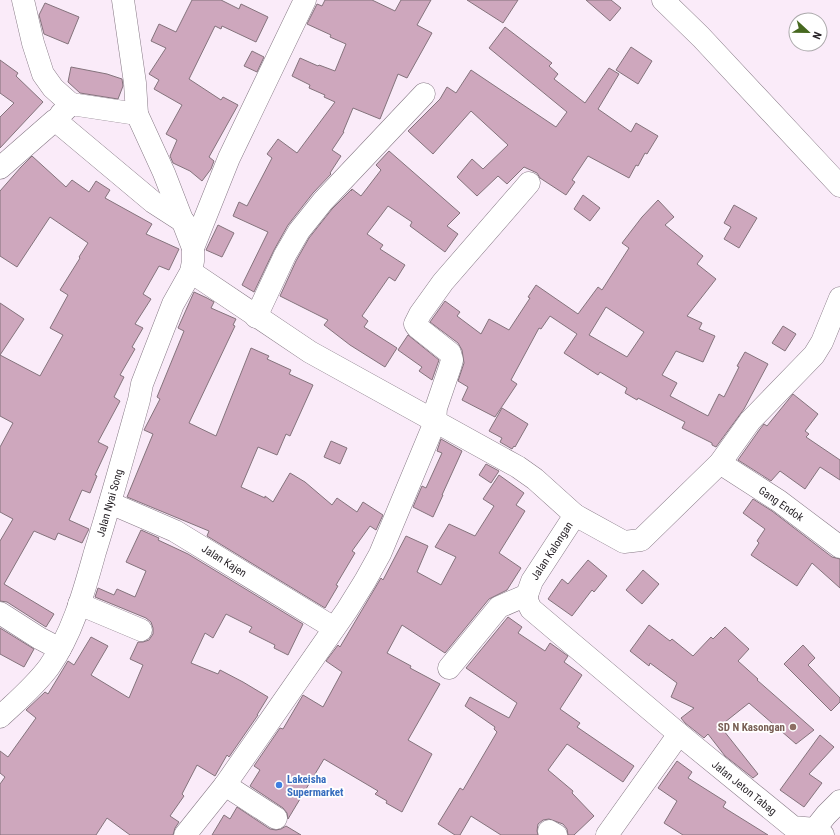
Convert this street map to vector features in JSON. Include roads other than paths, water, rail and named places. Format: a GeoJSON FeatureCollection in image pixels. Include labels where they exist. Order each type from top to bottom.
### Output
{"type":"FeatureCollection","features":[{"type":"Feature","properties":{"kind":"street"},"geometry":{"type":"LineString","coordinates":[[23,0],[42,74],[53,88],[71,104],[137,114]]}},
{"type":"Feature","properties":{"kind":"street"},"geometry":{"type":"LineString","coordinates":[[123,0],[135,83],[137,114],[164,173],[184,222],[192,248],[193,261],[191,272]]}},
{"type":"Feature","properties":{"kind":"street"},"geometry":{"type":"LineString","coordinates":[[192,248],[229,158],[305,0]]}},
{"type":"Feature","properties":{"kind":"street"},"geometry":{"type":"LineString","coordinates":[[663,0],[701,37],[840,186]]}},
{"type":"Feature","properties":{"kind":"street"},"geometry":{"type":"LineString","coordinates":[[256,317],[299,231],[323,201],[424,94]]}},
{"type":"Feature","properties":{"kind":"street"},"geometry":{"type":"LineString","coordinates":[[0,168],[71,104]]}},
{"type":"Feature","properties":{"kind":"street"},"geometry":{"type":"LineString","coordinates":[[55,120],[153,202],[184,222]]}},
{"type":"Feature","properties":{"kind":"street"},"geometry":{"type":"LineString","coordinates":[[185,835],[225,785],[334,628],[365,581],[380,554],[435,422],[436,408],[452,360],[450,353],[415,324],[420,314],[443,282],[529,183]]}},
{"type":"Feature","properties":{"kind":"street","name":"Jalan Kalongan"},"geometry":{"type":"LineString","coordinates":[[191,272],[310,352],[518,467],[535,479],[575,515],[532,581],[527,595]]}},
{"type":"Feature","properties":{"kind":"street","name":"Jalan Nyai Song"},"geometry":{"type":"LineString","coordinates":[[0,717],[40,677],[60,649],[73,622],[110,503],[139,400],[142,384],[173,304],[191,272]]}},
{"type":"Feature","properties":{"kind":"street"},"geometry":{"type":"LineString","coordinates":[[575,515],[624,542],[640,540],[720,464],[750,420],[814,355],[822,342],[840,298]]}},
{"type":"Feature","properties":{"kind":"street","name":"Gang Endok"},"geometry":{"type":"LineString","coordinates":[[720,464],[779,501],[840,547]]}},
{"type":"Feature","properties":{"kind":"street","name":"Jalan Kajen"},"geometry":{"type":"LineString","coordinates":[[110,503],[175,531],[334,628]]}},
{"type":"Feature","properties":{"kind":"street"},"geometry":{"type":"LineString","coordinates":[[449,668],[499,607],[527,595],[527,601],[531,609],[679,734],[607,835]]}},
{"type":"Feature","properties":{"kind":"street"},"geometry":{"type":"LineString","coordinates":[[79,604],[142,630]]}},
{"type":"Feature","properties":{"kind":"street"},"geometry":{"type":"LineString","coordinates":[[0,613],[39,638],[60,649]]}},
{"type":"Feature","properties":{"kind":"street","name":"Jalan Jeton Tabag"},"geometry":{"type":"LineString","coordinates":[[679,734],[793,827],[816,833]]}},
{"type":"Feature","properties":{"kind":"street"},"geometry":{"type":"LineString","coordinates":[[225,785],[276,818]]}},
{"type":"Feature","properties":{"kind":"street"},"geometry":{"type":"LineString","coordinates":[[816,833],[840,800]]}},
{"type":"Feature","properties":{"kind":"place","name":"SD N Kasongan"},"geometry":{"type":"Point","coordinates":[793,727]}},
{"type":"Feature","properties":{"kind":"place","name":"Lakeisha Supermarket"},"geometry":{"type":"Point","coordinates":[279,785]}}]}
